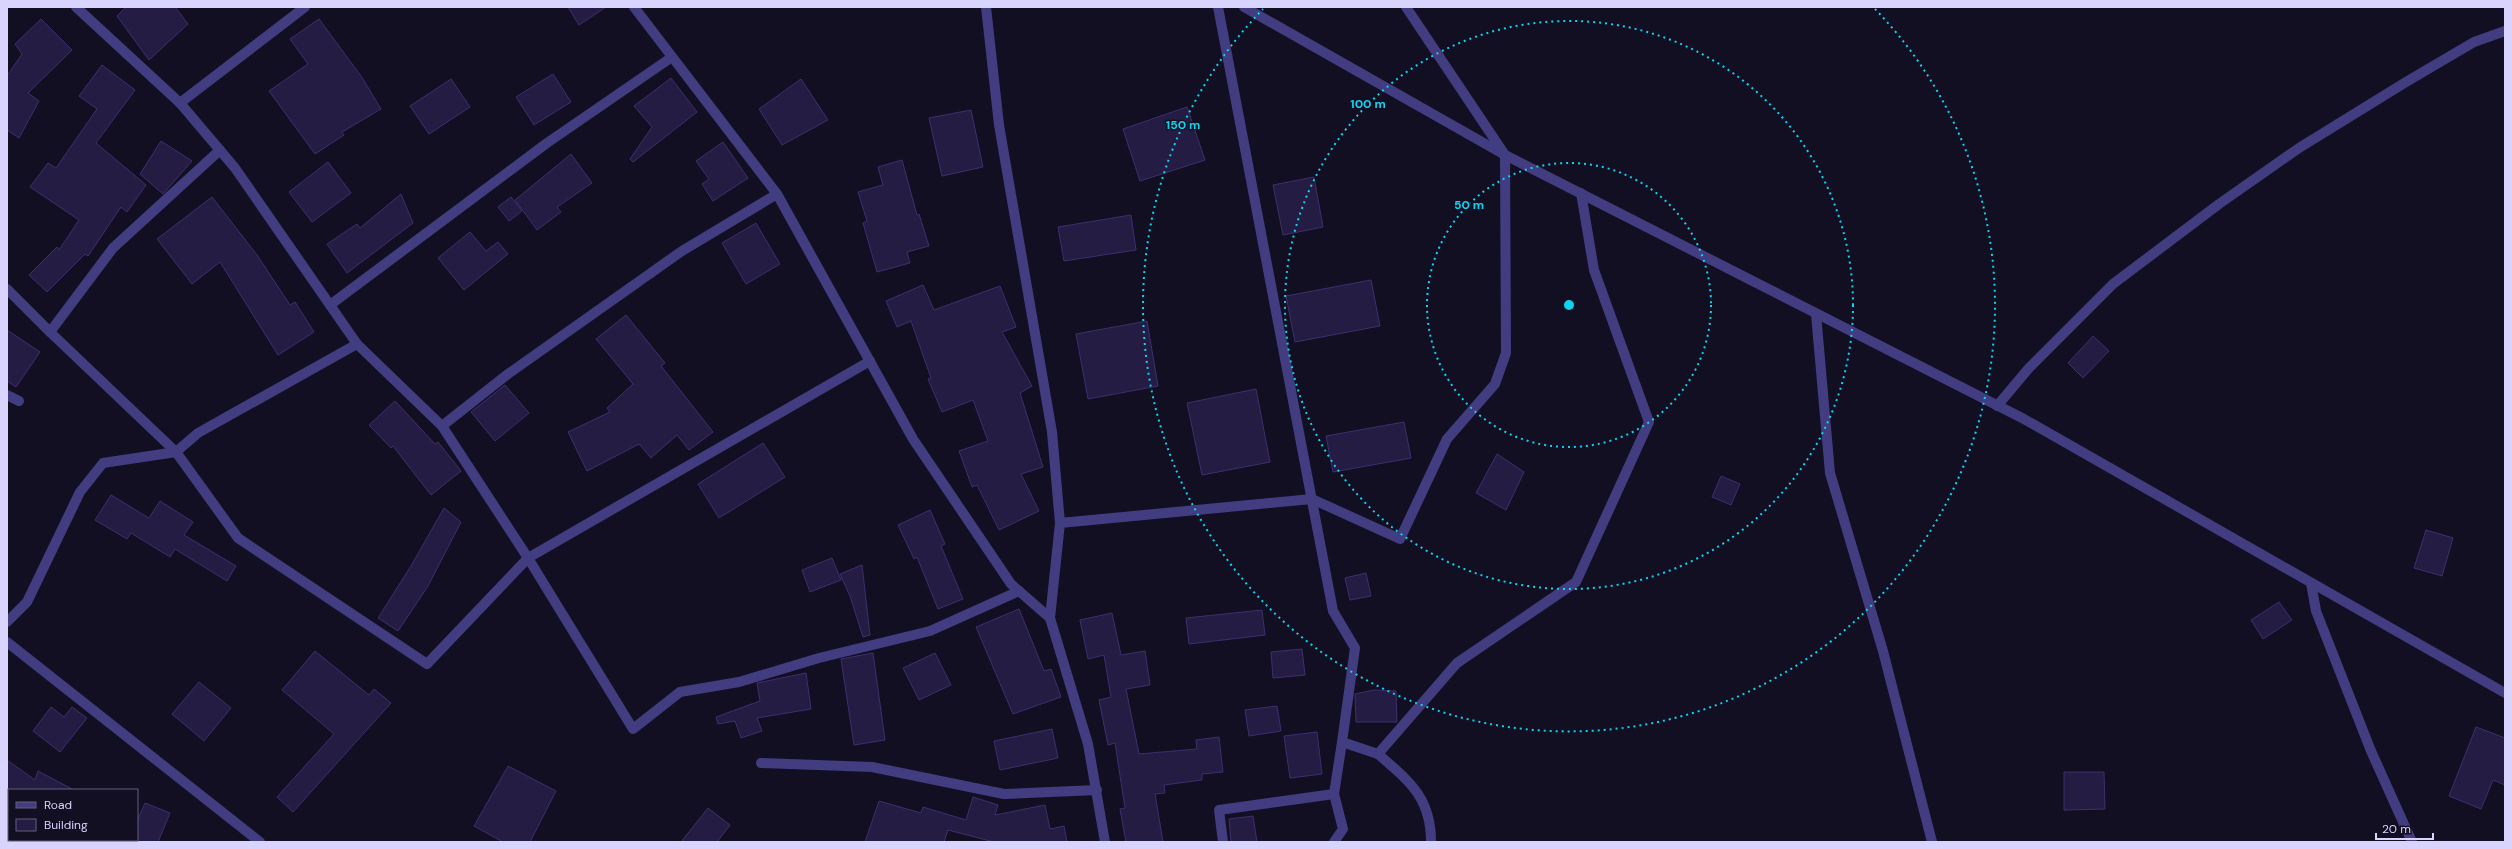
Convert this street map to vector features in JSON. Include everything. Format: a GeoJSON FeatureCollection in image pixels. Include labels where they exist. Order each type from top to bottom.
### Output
{"type":"FeatureCollection","features":[{"type":"Feature","properties":{"kind":"street"},"geometry":{"type":"LineString","coordinates":[[76,7],[180,103],[235,168],[357,344],[442,426],[528,558],[633,729],[680,692],[739,682],[819,658],[930,631],[1019,591]]}},
{"type":"Feature","properties":{"kind":"street"},"geometry":{"type":"LineString","coordinates":[[180,103],[305,7]]}},
{"type":"Feature","properties":{"kind":"street"},"geometry":{"type":"LineString","coordinates":[[634,7],[777,194],[913,439],[1011,584],[1050,618]]}},
{"type":"Feature","properties":{"kind":"street"},"geometry":{"type":"LineString","coordinates":[[986,7],[999,125],[1052,432],[1060,522],[1050,618],[1088,744],[1105,842]]}},
{"type":"Feature","properties":{"kind":"street"},"geometry":{"type":"LineString","coordinates":[[1218,7],[1333,611],[1354,648],[1334,794],[1344,829],[1334,842]]}},
{"type":"Feature","properties":{"kind":"street"},"geometry":{"type":"LineString","coordinates":[[1244,7],[1505,155],[1997,406],[2505,693]]}},
{"type":"Feature","properties":{"kind":"street"},"geometry":{"type":"LineString","coordinates":[[1060,522],[1312,499],[1400,539],[1447,439],[1495,384],[1506,353],[1505,155],[1406,7]]}},
{"type":"Feature","properties":{"kind":"street"},"geometry":{"type":"LineString","coordinates":[[1997,406],[2029,368],[2112,284],[2219,204],[2299,148],[2406,82],[2474,42],[2505,31]]}},
{"type":"Feature","properties":{"kind":"street"},"geometry":{"type":"LineString","coordinates":[[330,305],[546,143],[672,57]]}},
{"type":"Feature","properties":{"kind":"street"},"geometry":{"type":"LineString","coordinates":[[50,332],[113,248],[220,150]]}},
{"type":"Feature","properties":{"kind":"street"},"geometry":{"type":"LineString","coordinates":[[1378,754],[1457,663],[1576,582],[1649,422],[1594,270],[1581,193]]}},
{"type":"Feature","properties":{"kind":"street"},"geometry":{"type":"LineString","coordinates":[[442,426],[508,374],[682,251],[777,194]]}},
{"type":"Feature","properties":{"kind":"street"},"geometry":{"type":"LineString","coordinates":[[7,289],[176,452],[238,538],[427,664],[528,558],[870,361]]}},
{"type":"Feature","properties":{"kind":"street"},"geometry":{"type":"LineString","coordinates":[[1816,314],[1830,473],[1883,651],[1932,842]]}},
{"type":"Feature","properties":{"kind":"street"},"geometry":{"type":"LineString","coordinates":[[7,622],[27,602],[80,492],[103,464],[176,452],[198,434],[357,344]]}},
{"type":"Feature","properties":{"kind":"street"},"geometry":{"type":"LineString","coordinates":[[7,395],[19,401]]}},
{"type":"Feature","properties":{"kind":"street"},"geometry":{"type":"LineString","coordinates":[[2311,583],[2316,611],[2371,751],[2412,842]]}},
{"type":"Feature","properties":{"kind":"street"},"geometry":{"type":"LineString","coordinates":[[7,642],[260,842]]}},
{"type":"Feature","properties":{"kind":"street"},"geometry":{"type":"LineString","coordinates":[[1342,742],[1378,754],[1412,783],[1431,821],[1431,842]]}},
{"type":"Feature","properties":{"kind":"street"},"geometry":{"type":"LineString","coordinates":[[761,763],[872,767],[1004,794],[1097,790]]}},
{"type":"Feature","properties":{"kind":"street"},"geometry":{"type":"LineString","coordinates":[[1223,842],[1219,810],[1334,794]]}},
{"type":"Feature","properties":{"kind":"building"},"geometry":{"type":"Polygon","coordinates":[[[126,7],[175,7],[188,24],[149,60],[117,16],[126,7]]]}},
{"type":"Feature","properties":{"kind":"building"},"geometry":{"type":"Polygon","coordinates":[[[568,7],[606,7],[579,25],[568,7]]]}},
{"type":"Feature","properties":{"kind":"building"},"geometry":{"type":"Polygon","coordinates":[[[41,19],[72,50],[28,93],[39,101],[19,138],[7,130],[7,76],[22,54],[15,44],[41,19]]]}},
{"type":"Feature","properties":{"kind":"building"},"geometry":{"type":"Polygon","coordinates":[[[319,19],[361,76],[381,109],[342,132],[344,135],[315,154],[269,91],[308,64],[290,39],[319,19]]]}},
{"type":"Feature","properties":{"kind":"building"},"geometry":{"type":"Polygon","coordinates":[[[102,65],[135,90],[96,143],[146,185],[127,212],[121,207],[88,256],[85,254],[47,292],[29,275],[57,247],[59,250],[79,220],[30,187],[48,163],[56,168],[97,109],[79,96],[102,65]]]}},
{"type":"Feature","properties":{"kind":"building"},"geometry":{"type":"Polygon","coordinates":[[[553,74],[571,102],[534,125],[516,97],[553,74]]]}},
{"type":"Feature","properties":{"kind":"building"},"geometry":{"type":"Polygon","coordinates":[[[671,78],[697,112],[633,162],[630,159],[652,127],[634,106],[671,78]]]}},
{"type":"Feature","properties":{"kind":"building"},"geometry":{"type":"Polygon","coordinates":[[[451,79],[470,107],[429,134],[410,106],[451,79]]]}},
{"type":"Feature","properties":{"kind":"building"},"geometry":{"type":"Polygon","coordinates":[[[801,79],[828,120],[782,145],[759,109],[801,79]]]}},
{"type":"Feature","properties":{"kind":"building"},"geometry":{"type":"Polygon","coordinates":[[[1187,107],[1205,160],[1140,181],[1123,129],[1187,107]]]}},
{"type":"Feature","properties":{"kind":"building"},"geometry":{"type":"Polygon","coordinates":[[[971,110],[983,167],[942,176],[929,118],[971,110]]]}},
{"type":"Feature","properties":{"kind":"building"},"geometry":{"type":"Polygon","coordinates":[[[161,141],[192,161],[163,194],[140,174],[161,141]]]}},
{"type":"Feature","properties":{"kind":"building"},"geometry":{"type":"Polygon","coordinates":[[[723,142],[748,178],[713,201],[702,184],[709,179],[696,161],[723,142]]]}},
{"type":"Feature","properties":{"kind":"building"},"geometry":{"type":"Polygon","coordinates":[[[571,154],[592,183],[557,207],[561,212],[537,230],[515,200],[571,154]]]}},
{"type":"Feature","properties":{"kind":"building"},"geometry":{"type":"Polygon","coordinates":[[[902,160],[917,215],[919,214],[929,246],[907,252],[910,263],[877,272],[863,223],[867,221],[858,192],[883,185],[878,167],[902,160]]]}},
{"type":"Feature","properties":{"kind":"building"},"geometry":{"type":"Polygon","coordinates":[[[328,162],[351,193],[312,222],[289,192],[328,162]]]}},
{"type":"Feature","properties":{"kind":"building"},"geometry":{"type":"Polygon","coordinates":[[[1314,177],[1323,227],[1283,235],[1273,185],[1314,177]]]}},
{"type":"Feature","properties":{"kind":"building"},"geometry":{"type":"Polygon","coordinates":[[[401,194],[413,223],[347,273],[327,244],[357,224],[360,228],[401,194]]]}},
{"type":"Feature","properties":{"kind":"building"},"geometry":{"type":"Polygon","coordinates":[[[212,197],[257,255],[290,305],[295,302],[314,332],[278,355],[220,262],[192,284],[157,239],[212,197]]]}},
{"type":"Feature","properties":{"kind":"building"},"geometry":{"type":"Polygon","coordinates":[[[511,197],[522,211],[509,221],[498,207],[511,197]]]}},
{"type":"Feature","properties":{"kind":"building"},"geometry":{"type":"Polygon","coordinates":[[[1131,215],[1136,250],[1064,261],[1058,227],[1131,215]]]}},
{"type":"Feature","properties":{"kind":"building"},"geometry":{"type":"Polygon","coordinates":[[[756,223],[780,264],[746,284],[722,243],[756,223]]]}},
{"type":"Feature","properties":{"kind":"building"},"geometry":{"type":"Polygon","coordinates":[[[470,232],[486,251],[498,242],[508,254],[464,290],[438,258],[470,232]]]}},
{"type":"Feature","properties":{"kind":"building"},"geometry":{"type":"Polygon","coordinates":[[[1371,280],[1380,326],[1295,342],[1286,296],[1371,280]]]}},
{"type":"Feature","properties":{"kind":"building"},"geometry":{"type":"Polygon","coordinates":[[[923,285],[934,310],[1000,286],[1016,327],[1002,332],[1032,386],[1020,393],[1043,467],[1021,474],[1039,511],[999,530],[977,485],[972,487],[959,451],[988,441],[973,400],[942,412],[928,379],[931,378],[911,321],[897,327],[886,301],[923,285]]]}},
{"type":"Feature","properties":{"kind":"building"},"geometry":{"type":"Polygon","coordinates":[[[626,315],[665,363],[661,366],[713,432],[689,450],[677,435],[651,458],[639,444],[587,471],[568,432],[610,412],[607,408],[633,384],[596,339],[626,315]]]}},
{"type":"Feature","properties":{"kind":"building"},"geometry":{"type":"Polygon","coordinates":[[[1147,321],[1158,386],[1088,399],[1076,334],[1147,321]]]}},
{"type":"Feature","properties":{"kind":"building"},"geometry":{"type":"Polygon","coordinates":[[[7,330],[40,352],[16,387],[7,381],[7,330]]]}},
{"type":"Feature","properties":{"kind":"building"},"geometry":{"type":"Polygon","coordinates":[[[2093,336],[2109,351],[2083,378],[2068,363],[2093,336]]]}},
{"type":"Feature","properties":{"kind":"building"},"geometry":{"type":"Polygon","coordinates":[[[505,385],[529,413],[495,441],[471,412],[505,385]]]}},
{"type":"Feature","properties":{"kind":"building"},"geometry":{"type":"Polygon","coordinates":[[[1256,389],[1270,462],[1202,475],[1187,403],[1256,389]]]}},
{"type":"Feature","properties":{"kind":"building"},"geometry":{"type":"Polygon","coordinates":[[[395,401],[435,444],[438,442],[461,471],[431,495],[393,446],[391,448],[369,425],[395,401]]]}},
{"type":"Feature","properties":{"kind":"building"},"geometry":{"type":"Polygon","coordinates":[[[1404,422],[1411,458],[1333,472],[1326,436],[1404,422]]]}},
{"type":"Feature","properties":{"kind":"building"},"geometry":{"type":"Polygon","coordinates":[[[763,443],[785,477],[719,518],[698,484],[763,443]]]}},
{"type":"Feature","properties":{"kind":"building"},"geometry":{"type":"Polygon","coordinates":[[[1497,454],[1524,472],[1506,510],[1476,493],[1497,454]]]}},
{"type":"Feature","properties":{"kind":"building"},"geometry":{"type":"Polygon","coordinates":[[[1721,476],[1740,484],[1731,505],[1712,497],[1721,476]]]}},
{"type":"Feature","properties":{"kind":"building"},"geometry":{"type":"Polygon","coordinates":[[[111,495],[149,518],[160,501],[193,522],[184,535],[236,566],[227,581],[175,549],[170,557],[131,533],[127,539],[95,520],[111,495]]]}},
{"type":"Feature","properties":{"kind":"building"},"geometry":{"type":"Polygon","coordinates":[[[444,508],[461,522],[428,586],[398,631],[378,618],[411,566],[444,508]]]}},
{"type":"Feature","properties":{"kind":"building"},"geometry":{"type":"Polygon","coordinates":[[[930,510],[945,544],[941,546],[963,599],[938,609],[917,557],[914,559],[898,525],[930,510]]]}},
{"type":"Feature","properties":{"kind":"building"},"geometry":{"type":"Polygon","coordinates":[[[2426,530],[2453,538],[2442,576],[2414,568],[2426,530]]]}},
{"type":"Feature","properties":{"kind":"building"},"geometry":{"type":"Polygon","coordinates":[[[832,558],[841,580],[810,592],[802,570],[832,558]]]}},
{"type":"Feature","properties":{"kind":"building"},"geometry":{"type":"Polygon","coordinates":[[[862,565],[870,635],[863,637],[850,596],[840,574],[862,565]]]}},
{"type":"Feature","properties":{"kind":"building"},"geometry":{"type":"Polygon","coordinates":[[[1366,573],[1371,596],[1350,600],[1345,578],[1366,573]]]}},
{"type":"Feature","properties":{"kind":"building"},"geometry":{"type":"Polygon","coordinates":[[[2279,602],[2292,620],[2263,639],[2251,620],[2279,602]]]}},
{"type":"Feature","properties":{"kind":"building"},"geometry":{"type":"Polygon","coordinates":[[[1019,609],[1044,671],[1051,669],[1061,697],[1013,714],[976,627],[1019,609]]]}},
{"type":"Feature","properties":{"kind":"building"},"geometry":{"type":"Polygon","coordinates":[[[1262,610],[1265,635],[1189,644],[1186,618],[1262,610]]]}},
{"type":"Feature","properties":{"kind":"building"},"geometry":{"type":"Polygon","coordinates":[[[1112,613],[1121,655],[1145,651],[1150,685],[1126,689],[1139,754],[1197,749],[1196,740],[1219,737],[1223,772],[1202,774],[1202,780],[1164,785],[1165,793],[1155,794],[1163,842],[1126,842],[1120,809],[1125,808],[1115,743],[1108,745],[1099,700],[1111,697],[1104,655],[1088,659],[1080,620],[1112,613]]]}},
{"type":"Feature","properties":{"kind":"building"},"geometry":{"type":"Polygon","coordinates":[[[1302,649],[1305,675],[1273,678],[1271,652],[1302,649]]]}},
{"type":"Feature","properties":{"kind":"building"},"geometry":{"type":"Polygon","coordinates":[[[315,651],[369,695],[374,689],[391,703],[293,812],[277,797],[334,734],[282,690],[315,651]]]}},
{"type":"Feature","properties":{"kind":"building"},"geometry":{"type":"Polygon","coordinates":[[[873,653],[885,740],[854,745],[841,659],[873,653]]]}},
{"type":"Feature","properties":{"kind":"building"},"geometry":{"type":"Polygon","coordinates":[[[935,653],[951,685],[919,700],[903,668],[935,653]]]}},
{"type":"Feature","properties":{"kind":"building"},"geometry":{"type":"Polygon","coordinates":[[[806,673],[811,709],[757,718],[762,731],[741,738],[735,721],[718,724],[716,717],[760,701],[757,683],[806,673]]]}},
{"type":"Feature","properties":{"kind":"building"},"geometry":{"type":"Polygon","coordinates":[[[199,682],[231,708],[204,741],[172,714],[199,682]]]}},
{"type":"Feature","properties":{"kind":"building"},"geometry":{"type":"Polygon","coordinates":[[[1374,690],[1396,691],[1397,722],[1356,722],[1355,694],[1374,690]]]}},
{"type":"Feature","properties":{"kind":"building"},"geometry":{"type":"Polygon","coordinates":[[[1277,706],[1281,731],[1249,736],[1245,710],[1277,706]]]}},
{"type":"Feature","properties":{"kind":"building"},"geometry":{"type":"Polygon","coordinates":[[[51,707],[64,717],[72,707],[87,718],[60,752],[33,731],[51,707]]]}},
{"type":"Feature","properties":{"kind":"building"},"geometry":{"type":"Polygon","coordinates":[[[2476,727],[2505,738],[2505,785],[2493,780],[2481,809],[2449,796],[2476,727]]]}},
{"type":"Feature","properties":{"kind":"building"},"geometry":{"type":"Polygon","coordinates":[[[1052,729],[1058,758],[1000,770],[994,741],[1052,729]]]}},
{"type":"Feature","properties":{"kind":"building"},"geometry":{"type":"Polygon","coordinates":[[[1317,732],[1322,774],[1290,778],[1284,736],[1317,732]]]}},
{"type":"Feature","properties":{"kind":"building"},"geometry":{"type":"Polygon","coordinates":[[[7,760],[35,780],[38,771],[72,789],[8,789],[7,790],[7,760]]]}},
{"type":"Feature","properties":{"kind":"building"},"geometry":{"type":"Polygon","coordinates":[[[508,766],[556,791],[530,842],[503,842],[474,826],[508,766]]]}},
{"type":"Feature","properties":{"kind":"building"},"geometry":{"type":"Polygon","coordinates":[[[2064,772],[2104,772],[2105,809],[2064,810],[2064,772]]]}},
{"type":"Feature","properties":{"kind":"building"},"geometry":{"type":"Polygon","coordinates":[[[973,797],[998,805],[995,815],[1045,805],[1050,829],[1064,826],[1067,842],[994,842],[948,830],[944,842],[865,842],[879,801],[921,813],[923,807],[966,820],[973,797]]]}},
{"type":"Feature","properties":{"kind":"building"},"geometry":{"type":"Polygon","coordinates":[[[145,803],[170,813],[158,842],[137,842],[138,819],[145,803]]]}},
{"type":"Feature","properties":{"kind":"building"},"geometry":{"type":"Polygon","coordinates":[[[708,808],[730,825],[717,842],[681,842],[708,808]]]}},
{"type":"Feature","properties":{"kind":"building"},"geometry":{"type":"Polygon","coordinates":[[[1253,816],[1257,842],[1231,842],[1229,819],[1253,816]]]}}]}
